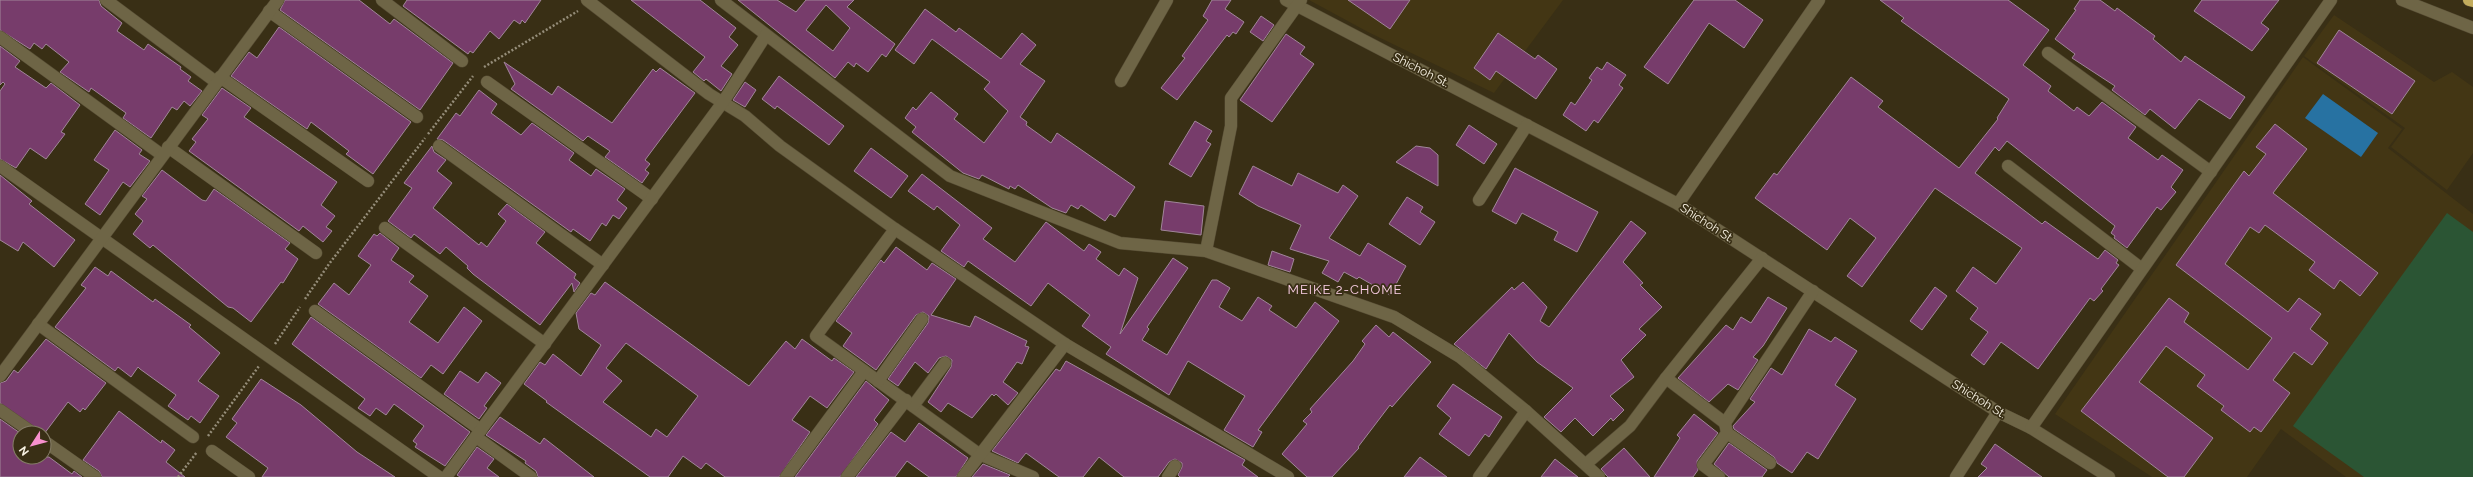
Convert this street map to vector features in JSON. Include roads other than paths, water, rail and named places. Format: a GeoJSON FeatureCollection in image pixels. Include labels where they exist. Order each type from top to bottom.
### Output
{"type":"FeatureCollection","features":[{"type":"Feature","properties":{"kind":"highway"},"geometry":{"type":"LineString","coordinates":[[2469,0],[2473,2]]}},
{"type":"Feature","properties":{"kind":"street"},"geometry":{"type":"LineString","coordinates":[[106,0],[218,80],[368,181]]}},
{"type":"Feature","properties":{"kind":"street"},"geometry":{"type":"LineString","coordinates":[[0,376],[102,236],[278,0]]}},
{"type":"Feature","properties":{"kind":"street"},"geometry":{"type":"LineString","coordinates":[[382,0],[462,61]]}},
{"type":"Feature","properties":{"kind":"street"},"geometry":{"type":"LineString","coordinates":[[587,0],[895,229],[1065,344],[1288,477]]}},
{"type":"Feature","properties":{"kind":"street"},"geometry":{"type":"LineString","coordinates":[[721,0],[829,81],[950,176],[1120,244],[1206,251],[1394,317],[1460,357],[1526,411],[1599,477]]}},
{"type":"Feature","properties":{"kind":"street"},"geometry":{"type":"LineString","coordinates":[[1121,81],[1167,0]]}},
{"type":"Feature","properties":{"kind":"street"},"geometry":{"type":"LineString","coordinates":[[1678,204],[1819,0]]}},
{"type":"Feature","properties":{"kind":"street"},"geometry":{"type":"LineString","coordinates":[[2031,428],[2331,0]]}},
{"type":"Feature","properties":{"kind":"street"},"geometry":{"type":"LineString","coordinates":[[2402,0],[2473,28]]}},
{"type":"Feature","properties":{"kind":"street"},"geometry":{"type":"LineString","coordinates":[[1206,251],[1230,126],[1231,98],[1295,2]]}},
{"type":"Feature","properties":{"kind":"street","name":"Shichoh St."},"geometry":{"type":"LineString","coordinates":[[1295,2],[1678,204],[1998,412],[2031,428],[2109,477]]}},
{"type":"Feature","properties":{"kind":"street"},"geometry":{"type":"LineString","coordinates":[[269,11],[417,117]]}},
{"type":"Feature","properties":{"kind":"street"},"geometry":{"type":"LineString","coordinates":[[446,477],[723,102],[766,35]]}},
{"type":"Feature","properties":{"kind":"street"},"geometry":{"type":"LineString","coordinates":[[0,37],[316,253]]}},
{"type":"Feature","properties":{"kind":"street"},"geometry":{"type":"LineString","coordinates":[[2048,53],[2211,172]]}},
{"type":"Feature","properties":{"kind":"street"},"geometry":{"type":"LineString","coordinates":[[487,82],[652,199]]}},
{"type":"Feature","properties":{"kind":"street"},"geometry":{"type":"LineString","coordinates":[[1479,200],[1527,125]]}},
{"type":"Feature","properties":{"kind":"street"},"geometry":{"type":"LineString","coordinates":[[439,146],[603,265]]}},
{"type":"Feature","properties":{"kind":"street"},"geometry":{"type":"LineString","coordinates":[[0,166],[102,236],[439,477]]}},
{"type":"Feature","properties":{"kind":"street"},"geometry":{"type":"LineString","coordinates":[[2008,166],[2142,269]]}},
{"type":"Feature","properties":{"kind":"street"},"geometry":{"type":"LineString","coordinates":[[385,228],[545,344]]}},
{"type":"Feature","properties":{"kind":"street"},"geometry":{"type":"LineString","coordinates":[[895,229],[816,336],[979,454],[1033,477]]}},
{"type":"Feature","properties":{"kind":"street"},"geometry":{"type":"LineString","coordinates":[[1586,464],[1630,426],[1666,378],[1762,258]]}},
{"type":"Feature","properties":{"kind":"street"},"geometry":{"type":"LineString","coordinates":[[1719,477],[1703,465],[1813,291]]}},
{"type":"Feature","properties":{"kind":"street"},"geometry":{"type":"LineString","coordinates":[[315,311],[478,434],[531,477]]}},
{"type":"Feature","properties":{"kind":"street"},"geometry":{"type":"LineString","coordinates":[[878,380],[922,319]]}},
{"type":"Feature","properties":{"kind":"street"},"geometry":{"type":"LineString","coordinates":[[38,324],[193,437]]}},
{"type":"Feature","properties":{"kind":"street"},"geometry":{"type":"LineString","coordinates":[[963,477],[979,454],[1065,344]]}},
{"type":"Feature","properties":{"kind":"street"},"geometry":{"type":"LineString","coordinates":[[847,477],[944,363]]}},
{"type":"Feature","properties":{"kind":"street"},"geometry":{"type":"LineString","coordinates":[[786,477],[864,371]]}},
{"type":"Feature","properties":{"kind":"street"},"geometry":{"type":"LineString","coordinates":[[1666,378],[1770,463]]}},
{"type":"Feature","properties":{"kind":"street"},"geometry":{"type":"LineString","coordinates":[[0,410],[22,425]]}},
{"type":"Feature","properties":{"kind":"street"},"geometry":{"type":"LineString","coordinates":[[1479,477],[1526,411]]}},
{"type":"Feature","properties":{"kind":"street"},"geometry":{"type":"LineString","coordinates":[[1956,477],[1998,412]]}},
{"type":"Feature","properties":{"kind":"street"},"geometry":{"type":"LineString","coordinates":[[52,447],[95,477]]}},
{"type":"Feature","properties":{"kind":"street"},"geometry":{"type":"LineString","coordinates":[[212,451],[249,477]]}},
{"type":"Feature","properties":{"kind":"street"},"geometry":{"type":"LineString","coordinates":[[1168,477],[1175,466]]}},
{"type":"Feature","properties":{"kind":"water"},"geometry":{"type":"Polygon","coordinates":[[[2323,94],[2378,133],[2361,157],[2305,118],[2323,94]]]}},
{"type":"Feature","properties":{"kind":"district","name":"MEIKE 2-CHOME"},"geometry":{"type":"Point","coordinates":[1345,289]}}]}
